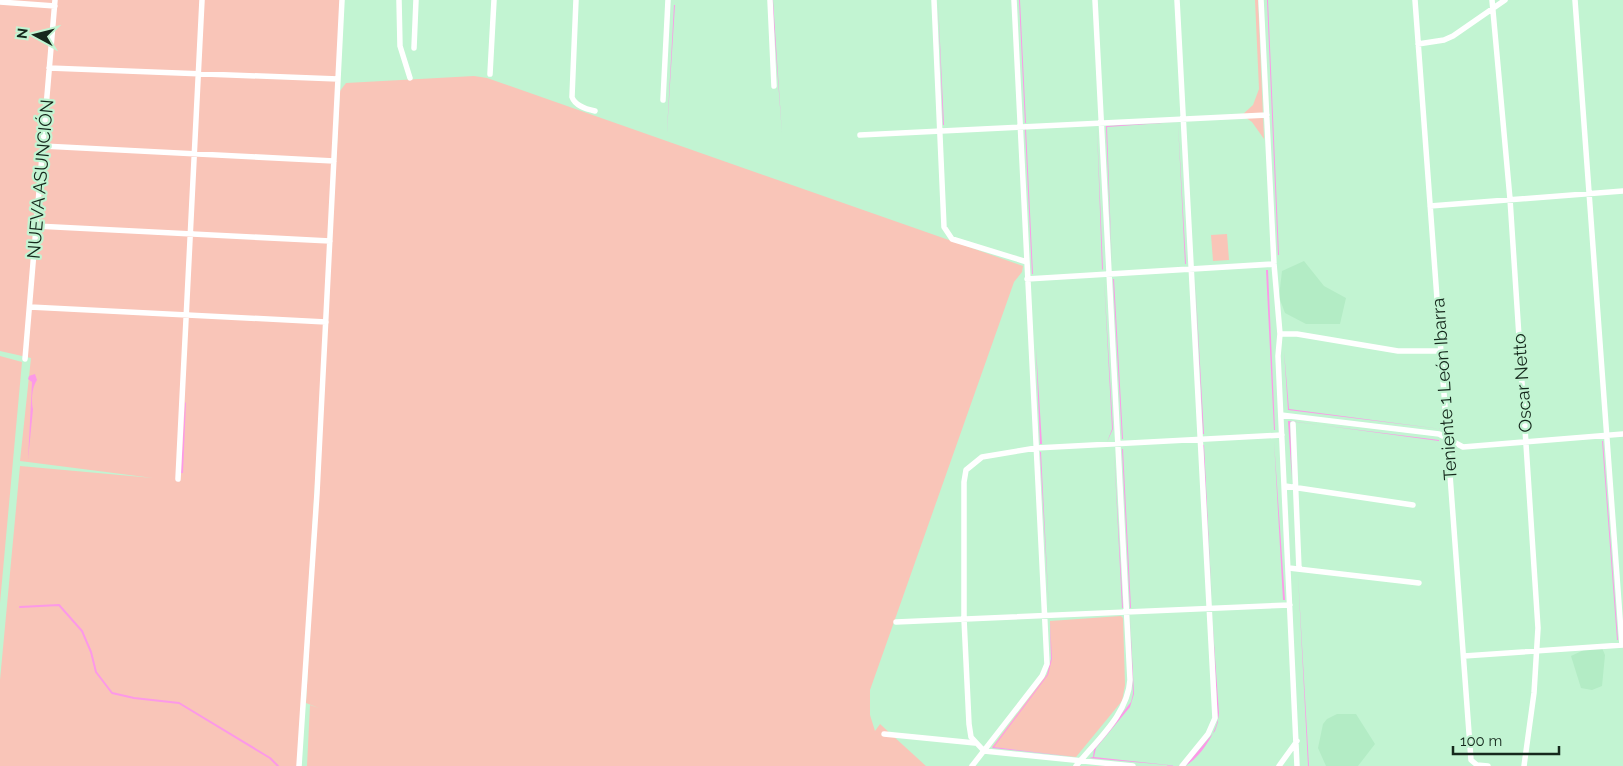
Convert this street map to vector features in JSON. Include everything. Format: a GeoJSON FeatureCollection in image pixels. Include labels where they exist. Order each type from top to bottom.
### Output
{"type":"FeatureCollection","features":[{"type":"Feature","properties":{"kind":"street"},"geometry":{"type":"LineString","coordinates":[[178,479],[202,0]]}},
{"type":"Feature","properties":{"kind":"street"},"geometry":{"type":"LineString","coordinates":[[299,766],[326,322],[342,0]]}},
{"type":"Feature","properties":{"kind":"street"},"geometry":{"type":"LineString","coordinates":[[400,0],[400,46],[410,78]]}},
{"type":"Feature","properties":{"kind":"street"},"geometry":{"type":"LineString","coordinates":[[414,48],[416,0]]}},
{"type":"Feature","properties":{"kind":"street"},"geometry":{"type":"LineString","coordinates":[[490,74],[494,0]]}},
{"type":"Feature","properties":{"kind":"street"},"geometry":{"type":"LineString","coordinates":[[576,0],[572,96],[575,102],[583,108],[595,111]]}},
{"type":"Feature","properties":{"kind":"street"},"geometry":{"type":"LineString","coordinates":[[663,100],[668,0]]}},
{"type":"Feature","properties":{"kind":"street"},"geometry":{"type":"LineString","coordinates":[[770,0],[774,86]]}},
{"type":"Feature","properties":{"kind":"street"},"geometry":{"type":"LineString","coordinates":[[934,0],[944,227],[952,239],[1027,262]]}},
{"type":"Feature","properties":{"kind":"street"},"geometry":{"type":"LineString","coordinates":[[972,766],[1045,672],[1047,657],[1014,0]]}},
{"type":"Feature","properties":{"kind":"street"},"geometry":{"type":"LineString","coordinates":[[1076,766],[1124,706],[1129,694],[1096,0]]}},
{"type":"Feature","properties":{"kind":"street"},"geometry":{"type":"LineString","coordinates":[[1177,0],[1215,718],[1208,734],[1182,766]]}},
{"type":"Feature","properties":{"kind":"street"},"geometry":{"type":"LineString","coordinates":[[1261,0],[1274,264],[1280,334],[1281,415],[1297,766]]}},
{"type":"Feature","properties":{"kind":"street","name":"Teniente 1 León Ibarra"},"geometry":{"type":"LineString","coordinates":[[1415,0],[1471,760],[1477,765],[1488,766]]}},
{"type":"Feature","properties":{"kind":"street","name":"Oscar Netto"},"geometry":{"type":"LineString","coordinates":[[1492,0],[1510,199],[1538,649],[1524,766]]}},
{"type":"Feature","properties":{"kind":"street"},"geometry":{"type":"LineString","coordinates":[[1418,44],[1444,40],[1454,36],[1505,0]]}},
{"type":"Feature","properties":{"kind":"street"},"geometry":{"type":"LineString","coordinates":[[1464,656],[1538,649],[1623,645],[1575,0]]}},
{"type":"Feature","properties":{"kind":"street"},"geometry":{"type":"LineString","coordinates":[[0,2],[55,3]]}},
{"type":"Feature","properties":{"kind":"street","name":"NUEVA ASUNCIÓN"},"geometry":{"type":"LineString","coordinates":[[25,359],[55,3]]}},
{"type":"Feature","properties":{"kind":"street"},"geometry":{"type":"LineString","coordinates":[[49,68],[338,79]]}},
{"type":"Feature","properties":{"kind":"street"},"geometry":{"type":"LineString","coordinates":[[860,135],[1267,114]]}},
{"type":"Feature","properties":{"kind":"street"},"geometry":{"type":"LineString","coordinates":[[43,146],[334,161]]}},
{"type":"Feature","properties":{"kind":"street"},"geometry":{"type":"LineString","coordinates":[[1430,206],[1623,191]]}},
{"type":"Feature","properties":{"kind":"street"},"geometry":{"type":"LineString","coordinates":[[36,226],[330,241]]}},
{"type":"Feature","properties":{"kind":"street"},"geometry":{"type":"LineString","coordinates":[[1028,279],[1274,264]]}},
{"type":"Feature","properties":{"kind":"street"},"geometry":{"type":"LineString","coordinates":[[30,307],[326,322]]}},
{"type":"Feature","properties":{"kind":"street"},"geometry":{"type":"LineString","coordinates":[[1280,334],[1297,334],[1398,351],[1441,351]]}},
{"type":"Feature","properties":{"kind":"street"},"geometry":{"type":"LineString","coordinates":[[1281,415],[1293,420],[1439,434],[1463,447],[1623,434]]}},
{"type":"Feature","properties":{"kind":"street"},"geometry":{"type":"LineString","coordinates":[[1293,420],[1294,488],[1299,569]]}},
{"type":"Feature","properties":{"kind":"street"},"geometry":{"type":"LineString","coordinates":[[1133,766],[984,750],[971,737],[968,724],[964,619],[964,482],[966,470],[982,457],[1036,448],[1282,435]]}},
{"type":"Feature","properties":{"kind":"street"},"geometry":{"type":"LineString","coordinates":[[1285,486],[1413,505]]}},
{"type":"Feature","properties":{"kind":"street"},"geometry":{"type":"LineString","coordinates":[[1289,568],[1419,583]]}},
{"type":"Feature","properties":{"kind":"street"},"geometry":{"type":"LineString","coordinates":[[896,622],[1290,605]]}},
{"type":"Feature","properties":{"kind":"street"},"geometry":{"type":"LineString","coordinates":[[884,734],[975,743]]}},
{"type":"Feature","properties":{"kind":"street"},"geometry":{"type":"LineString","coordinates":[[1279,766],[1297,741]]}},
{"type":"Feature","properties":{"kind":"shaded area"},"geometry":{"type":"Polygon","coordinates":[[[0,0],[344,0],[298,766],[0,766],[0,680],[20,466],[153,478],[20,461],[31,358],[0,351],[0,0]]]}},
{"type":"Feature","properties":{"kind":"shaded area"},"geometry":{"type":"Polygon","coordinates":[[[772,0],[773,0],[782,134],[772,0]]]}},
{"type":"Feature","properties":{"kind":"shaded area"},"geometry":{"type":"Polygon","coordinates":[[[938,0],[944,125],[943,125],[938,0]]]}},
{"type":"Feature","properties":{"kind":"shaded area"},"geometry":{"type":"Polygon","coordinates":[[[1020,0],[1026,123],[1025,123],[1020,0]]]}},
{"type":"Feature","properties":{"kind":"shaded area"},"geometry":{"type":"Polygon","coordinates":[[[1255,0],[1258,0],[1264,139],[1252,122],[1242,115],[1253,105],[1259,89],[1255,0]]]}},
{"type":"Feature","properties":{"kind":"shaded area"},"geometry":{"type":"Polygon","coordinates":[[[1268,0],[1279,255],[1278,255],[1268,0]]]}},
{"type":"Feature","properties":{"kind":"shaded area"},"geometry":{"type":"Polygon","coordinates":[[[675,5],[667,132],[667,131],[675,5]]]}},
{"type":"Feature","properties":{"kind":"shaded area"},"geometry":{"type":"Polygon","coordinates":[[[474,76],[487,78],[1023,266],[1022,272],[1014,282],[870,690],[870,715],[875,731],[880,724],[926,766],[307,766],[310,705],[319,708],[306,703],[340,91],[346,83],[474,76]]]}},
{"type":"Feature","properties":{"kind":"shaded area"},"geometry":{"type":"Polygon","coordinates":[[[1177,122],[1107,127],[1112,269],[1106,126],[1177,122]]]}},
{"type":"Feature","properties":{"kind":"shaded area"},"geometry":{"type":"Polygon","coordinates":[[[1178,123],[1186,264],[1185,264],[1178,123]]]}},
{"type":"Feature","properties":{"kind":"shaded area"},"geometry":{"type":"Polygon","coordinates":[[[1097,127],[1103,269],[1102,270],[1097,127]]]}},
{"type":"Feature","properties":{"kind":"shaded area"},"geometry":{"type":"Polygon","coordinates":[[[1026,129],[1033,274],[1032,274],[1026,129]]]}},
{"type":"Feature","properties":{"kind":"shaded area"},"geometry":{"type":"Polygon","coordinates":[[[1227,234],[1229,260],[1213,261],[1211,235],[1227,234]]]}},
{"type":"Feature","properties":{"kind":"shaded area"},"geometry":{"type":"Polygon","coordinates":[[[1304,261],[1324,286],[1346,298],[1340,324],[1306,324],[1285,313],[1279,297],[1282,271],[1304,261]]]}},
{"type":"Feature","properties":{"kind":"shaded area"},"geometry":{"type":"Polygon","coordinates":[[[1266,270],[1268,270],[1275,430],[1274,430],[1266,270]]]}},
{"type":"Feature","properties":{"kind":"shaded area"},"geometry":{"type":"Polygon","coordinates":[[[1195,276],[1204,434],[1203,434],[1195,276]]]}},
{"type":"Feature","properties":{"kind":"shaded area"},"geometry":{"type":"Polygon","coordinates":[[[1104,279],[1113,429],[1107,442],[1112,429],[1104,279]]]}},
{"type":"Feature","properties":{"kind":"shaded area"},"geometry":{"type":"Polygon","coordinates":[[[1114,279],[1123,439],[1122,439],[1114,279]]]}},
{"type":"Feature","properties":{"kind":"shaded area"},"geometry":{"type":"Polygon","coordinates":[[[1036,348],[1042,444],[1040,444],[1036,348]]]}},
{"type":"Feature","properties":{"kind":"shaded area"},"geometry":{"type":"Polygon","coordinates":[[[1284,351],[1289,409],[1441,429],[1288,410],[1284,351]]]}},
{"type":"Feature","properties":{"kind":"shaded area"},"geometry":{"type":"Polygon","coordinates":[[[0,356],[22,362],[0,603],[0,356]]]}},
{"type":"Feature","properties":{"kind":"shaded area"},"geometry":{"type":"Polygon","coordinates":[[[35,374],[37,380],[32,394],[33,409],[28,460],[32,382],[28,379],[29,376],[35,374]]]}},
{"type":"Feature","properties":{"kind":"shaded area"},"geometry":{"type":"Polygon","coordinates":[[[185,403],[183,473],[181,473],[185,403]]]}},
{"type":"Feature","properties":{"kind":"shaded area"},"geometry":{"type":"Polygon","coordinates":[[[1288,421],[1290,421],[1292,481],[1288,421]]]}},
{"type":"Feature","properties":{"kind":"shaded area"},"geometry":{"type":"Polygon","coordinates":[[[1320,425],[1439,440],[1439,441],[1320,425]]]}},
{"type":"Feature","properties":{"kind":"shaded area"},"geometry":{"type":"Polygon","coordinates":[[[1274,441],[1285,600],[1283,600],[1274,441]]]}},
{"type":"Feature","properties":{"kind":"shaded area"},"geometry":{"type":"Polygon","coordinates":[[[1603,441],[1618,640],[1617,640],[1603,441]]]}},
{"type":"Feature","properties":{"kind":"shaded area"},"geometry":{"type":"Polygon","coordinates":[[[1203,445],[1204,445],[1212,604],[1203,445]]]}},
{"type":"Feature","properties":{"kind":"shaded area"},"geometry":{"type":"Polygon","coordinates":[[[1123,449],[1131,608],[1130,608],[1123,449]]]}},
{"type":"Feature","properties":{"kind":"shaded area"},"geometry":{"type":"Polygon","coordinates":[[[1114,450],[1123,608],[1122,608],[1114,450]]]}},
{"type":"Feature","properties":{"kind":"shaded area"},"geometry":{"type":"Polygon","coordinates":[[[1040,452],[1041,452],[1049,611],[1040,452]]]}},
{"type":"Feature","properties":{"kind":"shaded area"},"geometry":{"type":"Polygon","coordinates":[[[1298,575],[1309,766],[1308,766],[1298,575]]]}},
{"type":"Feature","properties":{"kind":"shaded area"},"geometry":{"type":"Polygon","coordinates":[[[1212,615],[1219,713],[1218,720],[1212,615]]]}},
{"type":"Feature","properties":{"kind":"shaded area"},"geometry":{"type":"Polygon","coordinates":[[[1121,616],[1123,618],[1125,685],[1122,701],[1076,757],[992,747],[1047,674],[1051,659],[1050,621],[1121,616]]]}},
{"type":"Feature","properties":{"kind":"shaded area"},"geometry":{"type":"Polygon","coordinates":[[[1130,617],[1134,694],[1130,707],[1096,748],[1094,757],[1178,766],[1089,758],[1093,757],[1094,749],[1131,702],[1133,694],[1130,617]]]}},
{"type":"Feature","properties":{"kind":"shaded area"},"geometry":{"type":"Polygon","coordinates":[[[1050,621],[1052,659],[1048,675],[994,747],[1076,757],[992,748],[1047,675],[1051,659],[1050,621]]]}},
{"type":"Feature","properties":{"kind":"shaded area"},"geometry":{"type":"Polygon","coordinates":[[[1588,648],[1602,648],[1605,655],[1602,686],[1592,690],[1581,688],[1571,656],[1588,648]]]}},
{"type":"Feature","properties":{"kind":"shaded area"},"geometry":{"type":"Polygon","coordinates":[[[1337,714],[1356,714],[1375,744],[1358,766],[1326,766],[1318,748],[1323,724],[1327,719],[1337,714]]]}},
{"type":"Feature","properties":{"kind":"shaded area"},"geometry":{"type":"Polygon","coordinates":[[[1213,734],[1196,757],[1185,766],[1213,734]]]}},
{"type":"Feature","properties":{"kind":"waterway"},"geometry":{"type":"LineString","coordinates":[[20,607],[59,605],[82,631],[91,652],[96,672],[112,693],[134,698],[179,703],[270,758],[278,766]]}}]}
